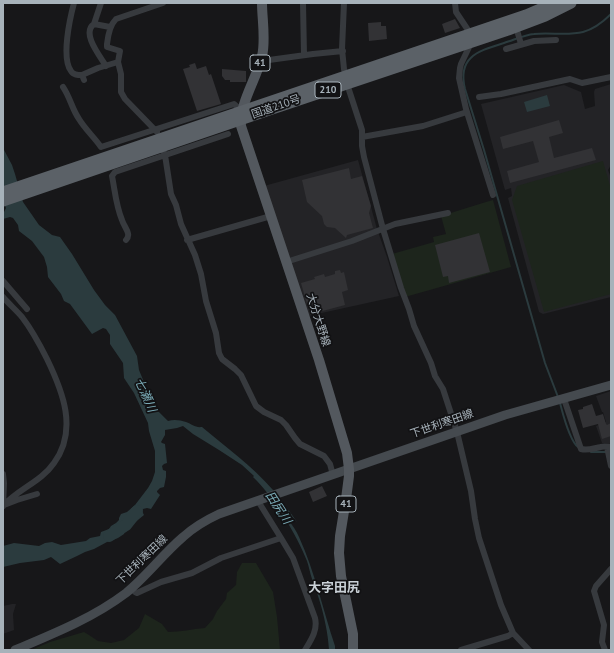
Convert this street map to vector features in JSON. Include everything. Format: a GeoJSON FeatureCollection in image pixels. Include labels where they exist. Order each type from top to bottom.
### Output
{"type":"FeatureCollection","features":[{"type":"Feature","properties":{"kind":"highway","name":"国道210号"},"geometry":{"type":"LineString","coordinates":[[3,201],[81,170],[160,142],[471,37],[554,3]]}},
{"type":"Feature","properties":{"kind":"highway","name":"国道210号"},"geometry":{"type":"LineString","coordinates":[[471,37],[519,36],[545,16],[570,3]]}},
{"type":"Feature","properties":{"kind":"highway","name":"国道210号"},"geometry":{"type":"LineString","coordinates":[[3,192],[81,170]]}},
{"type":"Feature","properties":{"kind":"main road","name":"41"},"geometry":{"type":"LineString","coordinates":[[242,115],[261,59],[264,44],[262,3]]}},
{"type":"Feature","properties":{"kind":"main road","name":"大分大野線"},"geometry":{"type":"LineString","coordinates":[[242,115],[243,132],[328,390],[346,453],[349,476],[339,553],[341,576],[353,634],[353,650]]}},
{"type":"Feature","properties":{"kind":"main road","name":"下世利寒田線"},"geometry":{"type":"LineString","coordinates":[[15,650],[95,613],[113,602],[147,573],[177,542],[192,530],[219,514],[505,415],[611,385]]}},
{"type":"Feature","properties":{"kind":"street"},"geometry":{"type":"LineString","coordinates":[[74,3],[67,42],[68,64],[71,72],[83,77],[118,62]]}},
{"type":"Feature","properties":{"kind":"street"},"geometry":{"type":"LineString","coordinates":[[101,3],[94,24],[90,28],[89,36],[92,44],[106,66]]}},
{"type":"Feature","properties":{"kind":"street"},"geometry":{"type":"LineString","coordinates":[[164,3],[116,19],[110,27],[106,44],[109,48],[120,51],[118,62],[120,92],[160,142],[170,191],[187,240],[202,274],[206,301],[215,329],[220,356],[241,375],[254,404],[264,412],[281,420],[300,444],[324,456],[330,464],[333,474]]}},
{"type":"Feature","properties":{"kind":"street"},"geometry":{"type":"LineString","coordinates":[[303,3],[304,55]]}},
{"type":"Feature","properties":{"kind":"street"},"geometry":{"type":"LineString","coordinates":[[344,3],[343,51],[346,80],[361,126],[364,157],[383,229],[402,294],[435,376],[443,389],[457,432],[479,538],[501,605],[513,634],[529,650]]}},
{"type":"Feature","properties":{"kind":"street"},"geometry":{"type":"LineString","coordinates":[[455,3],[456,12],[471,37],[460,68],[460,82],[467,112],[493,195]]}},
{"type":"Feature","properties":{"kind":"street"},"geometry":{"type":"LineString","coordinates":[[94,24],[110,27]]}},
{"type":"Feature","properties":{"kind":"street"},"geometry":{"type":"LineString","coordinates":[[506,49],[519,36],[534,41],[556,40]]}},
{"type":"Feature","properties":{"kind":"street"},"geometry":{"type":"LineString","coordinates":[[261,59],[269,60],[343,51]]}},
{"type":"Feature","properties":{"kind":"street"},"geometry":{"type":"LineString","coordinates":[[479,97],[500,94],[568,79],[582,82],[611,77]]}},
{"type":"Feature","properties":{"kind":"street"},"geometry":{"type":"LineString","coordinates":[[63,87],[82,124],[101,147],[228,134]]}},
{"type":"Feature","properties":{"kind":"street"},"geometry":{"type":"LineString","coordinates":[[126,240],[129,235],[119,212],[112,174],[160,142],[234,104],[242,115]]}},
{"type":"Feature","properties":{"kind":"street"},"geometry":{"type":"LineString","coordinates":[[362,137],[424,126],[467,112]]}},
{"type":"Feature","properties":{"kind":"street"},"geometry":{"type":"LineString","coordinates":[[286,262],[395,224],[448,212]]}},
{"type":"Feature","properties":{"kind":"street"},"geometry":{"type":"LineString","coordinates":[[187,240],[271,216]]}},
{"type":"Feature","properties":{"kind":"street"},"geometry":{"type":"LineString","coordinates":[[3,281],[8,289],[27,309]]}},
{"type":"Feature","properties":{"kind":"street"},"geometry":{"type":"LineString","coordinates":[[3,297],[23,319],[38,342],[56,376],[66,408],[67,424],[62,450],[54,464],[42,477],[9,499],[3,506]]}},
{"type":"Feature","properties":{"kind":"street"},"geometry":{"type":"LineString","coordinates":[[564,399],[582,449],[588,450],[601,446],[609,447],[611,466]]}},
{"type":"Feature","properties":{"kind":"street"},"geometry":{"type":"LineString","coordinates":[[3,474],[3,506]]}},
{"type":"Feature","properties":{"kind":"street"},"geometry":{"type":"LineString","coordinates":[[3,506],[37,494]]}},
{"type":"Feature","properties":{"kind":"street"},"geometry":{"type":"LineString","coordinates":[[261,500],[288,548],[298,570],[316,622],[314,634],[305,650]]}},
{"type":"Feature","properties":{"kind":"street"},"geometry":{"type":"LineString","coordinates":[[131,588],[137,592],[161,582],[192,573],[221,558],[282,538]]}},
{"type":"Feature","properties":{"kind":"street"},"geometry":{"type":"LineString","coordinates":[[605,650],[602,642],[604,625],[594,591],[596,586],[611,569]]}},
{"type":"Feature","properties":{"kind":"street"},"geometry":{"type":"LineString","coordinates":[[604,625],[611,623]]}},
{"type":"Feature","properties":{"kind":"street"},"geometry":{"type":"LineString","coordinates":[[461,650],[513,634]]}},
{"type":"Feature","properties":{"kind":"shaded area"},"geometry":{"type":"Polygon","coordinates":[[[611,84],[611,165],[608,170],[611,178],[611,297],[543,314],[539,312],[508,198],[512,196],[511,188],[505,190],[481,104],[564,85],[581,92],[585,109],[595,106],[595,89],[611,84]]]}},
{"type":"Feature","properties":{"kind":"shaded area"},"geometry":{"type":"Polygon","coordinates":[[[358,160],[377,229],[399,296],[308,316],[264,186],[358,160]]]}},
{"type":"Feature","properties":{"kind":"shaded area"},"geometry":{"type":"Polygon","coordinates":[[[603,161],[611,189],[611,294],[544,312],[512,200],[517,186],[603,161]]]}},
{"type":"Feature","properties":{"kind":"shaded area"},"geometry":{"type":"Polygon","coordinates":[[[493,200],[511,267],[405,297],[392,254],[434,242],[433,237],[446,234],[441,216],[493,200]]]}},
{"type":"Feature","properties":{"kind":"shaded area"},"geometry":{"type":"Polygon","coordinates":[[[611,391],[611,444],[602,443],[596,426],[606,422],[596,396],[611,391]]]}},
{"type":"Feature","properties":{"kind":"shaded area"},"geometry":{"type":"Polygon","coordinates":[[[242,563],[256,563],[273,592],[280,650],[31,650],[50,642],[84,632],[98,641],[111,643],[124,640],[139,628],[145,614],[162,624],[168,632],[205,628],[213,619],[226,599],[227,593],[236,585],[237,572],[242,563]]]}},
{"type":"Feature","properties":{"kind":"shaded area"},"geometry":{"type":"Polygon","coordinates":[[[16,604],[13,614],[14,630],[3,634],[3,606],[16,604]]]}},
{"type":"Feature","properties":{"kind":"water"},"geometry":{"type":"Polygon","coordinates":[[[547,95],[550,106],[527,112],[524,102],[547,95]]]}},
{"type":"Feature","properties":{"kind":"water","name":"田尻川"},"geometry":{"type":"Polygon","coordinates":[[[3,148],[12,165],[23,202],[39,225],[52,235],[60,237],[94,290],[105,305],[115,315],[137,356],[139,370],[158,411],[168,421],[179,420],[202,427],[239,457],[265,481],[297,522],[279,503],[283,512],[297,533],[305,550],[335,650],[329,650],[323,611],[303,551],[291,528],[276,505],[253,477],[254,476],[242,465],[183,426],[165,430],[165,435],[161,442],[165,444],[167,463],[162,466],[163,470],[166,471],[164,487],[157,491],[160,495],[151,509],[143,509],[142,511],[144,515],[133,524],[123,524],[122,528],[125,531],[124,534],[60,564],[51,557],[44,560],[3,567],[3,546],[14,543],[39,546],[52,542],[61,545],[86,541],[90,538],[100,536],[101,532],[109,529],[119,520],[121,514],[127,512],[135,505],[148,488],[155,472],[155,451],[148,423],[134,393],[124,378],[123,363],[110,344],[110,335],[106,329],[103,328],[92,334],[70,304],[64,301],[61,294],[48,277],[44,257],[32,241],[19,231],[18,225],[13,218],[10,217],[3,219],[3,214],[6,208],[3,202],[3,148]]]}},
{"type":"Feature","properties":{"kind":"building"},"geometry":{"type":"Polygon","coordinates":[[[455,19],[460,28],[445,33],[442,24],[455,19]]]}},
{"type":"Feature","properties":{"kind":"building"},"geometry":{"type":"Polygon","coordinates":[[[381,22],[381,26],[386,26],[387,39],[369,41],[368,23],[381,22]]]}},
{"type":"Feature","properties":{"kind":"building"},"geometry":{"type":"Polygon","coordinates":[[[195,63],[197,69],[206,66],[209,75],[211,74],[221,104],[197,111],[183,69],[190,67],[189,65],[195,63]]]}},
{"type":"Feature","properties":{"kind":"building"},"geometry":{"type":"Polygon","coordinates":[[[222,69],[246,71],[246,82],[230,82],[230,80],[225,80],[222,76],[222,69]]]}},
{"type":"Feature","properties":{"kind":"building"},"geometry":{"type":"Polygon","coordinates":[[[559,120],[563,133],[549,137],[554,158],[592,148],[596,160],[510,183],[507,171],[539,162],[533,141],[503,149],[500,137],[559,120]]]}},
{"type":"Feature","properties":{"kind":"building"},"geometry":{"type":"Polygon","coordinates":[[[349,168],[351,179],[362,176],[371,206],[369,213],[373,228],[347,235],[346,238],[335,228],[327,227],[324,224],[322,216],[307,202],[302,180],[349,168]]]}},
{"type":"Feature","properties":{"kind":"building"},"geometry":{"type":"Polygon","coordinates":[[[479,233],[490,272],[449,283],[448,276],[443,277],[435,245],[479,233]]]}},
{"type":"Feature","properties":{"kind":"building"},"geometry":{"type":"Polygon","coordinates":[[[340,270],[341,273],[344,272],[348,290],[342,292],[345,305],[315,313],[312,303],[307,304],[301,283],[315,279],[314,277],[324,274],[325,277],[335,274],[335,271],[340,270]]]}},
{"type":"Feature","properties":{"kind":"building"},"geometry":{"type":"Polygon","coordinates":[[[592,404],[596,416],[603,414],[606,424],[611,423],[611,436],[602,439],[598,424],[583,428],[578,410],[592,404]]]}},
{"type":"Feature","properties":{"kind":"building"},"geometry":{"type":"Polygon","coordinates":[[[322,486],[327,496],[313,502],[309,492],[322,486]]]}},
{"type":"Feature","properties":{"kind":"waterway"},"geometry":{"type":"LineString","coordinates":[[558,397],[545,363],[465,89],[463,78],[464,69],[467,62],[472,57],[486,49],[523,36],[583,32],[598,25],[611,14]]}},
{"type":"Feature","properties":{"kind":"waterway"},"geometry":{"type":"LineString","coordinates":[[560,403],[569,433],[578,447]]}},
{"type":"Feature","properties":{"kind":"waterway"},"geometry":{"type":"LineString","coordinates":[[591,452],[606,452]]}},
{"type":"Feature","properties":{"kind":"waterway","name":"七瀬川"},"geometry":{"type":"LineString","coordinates":[[109,536],[126,525],[137,511]]}},
{"type":"Feature","properties":{"kind":"district","name":"大字田尻"},"geometry":{"type":"Point","coordinates":[334,588]}}]}
